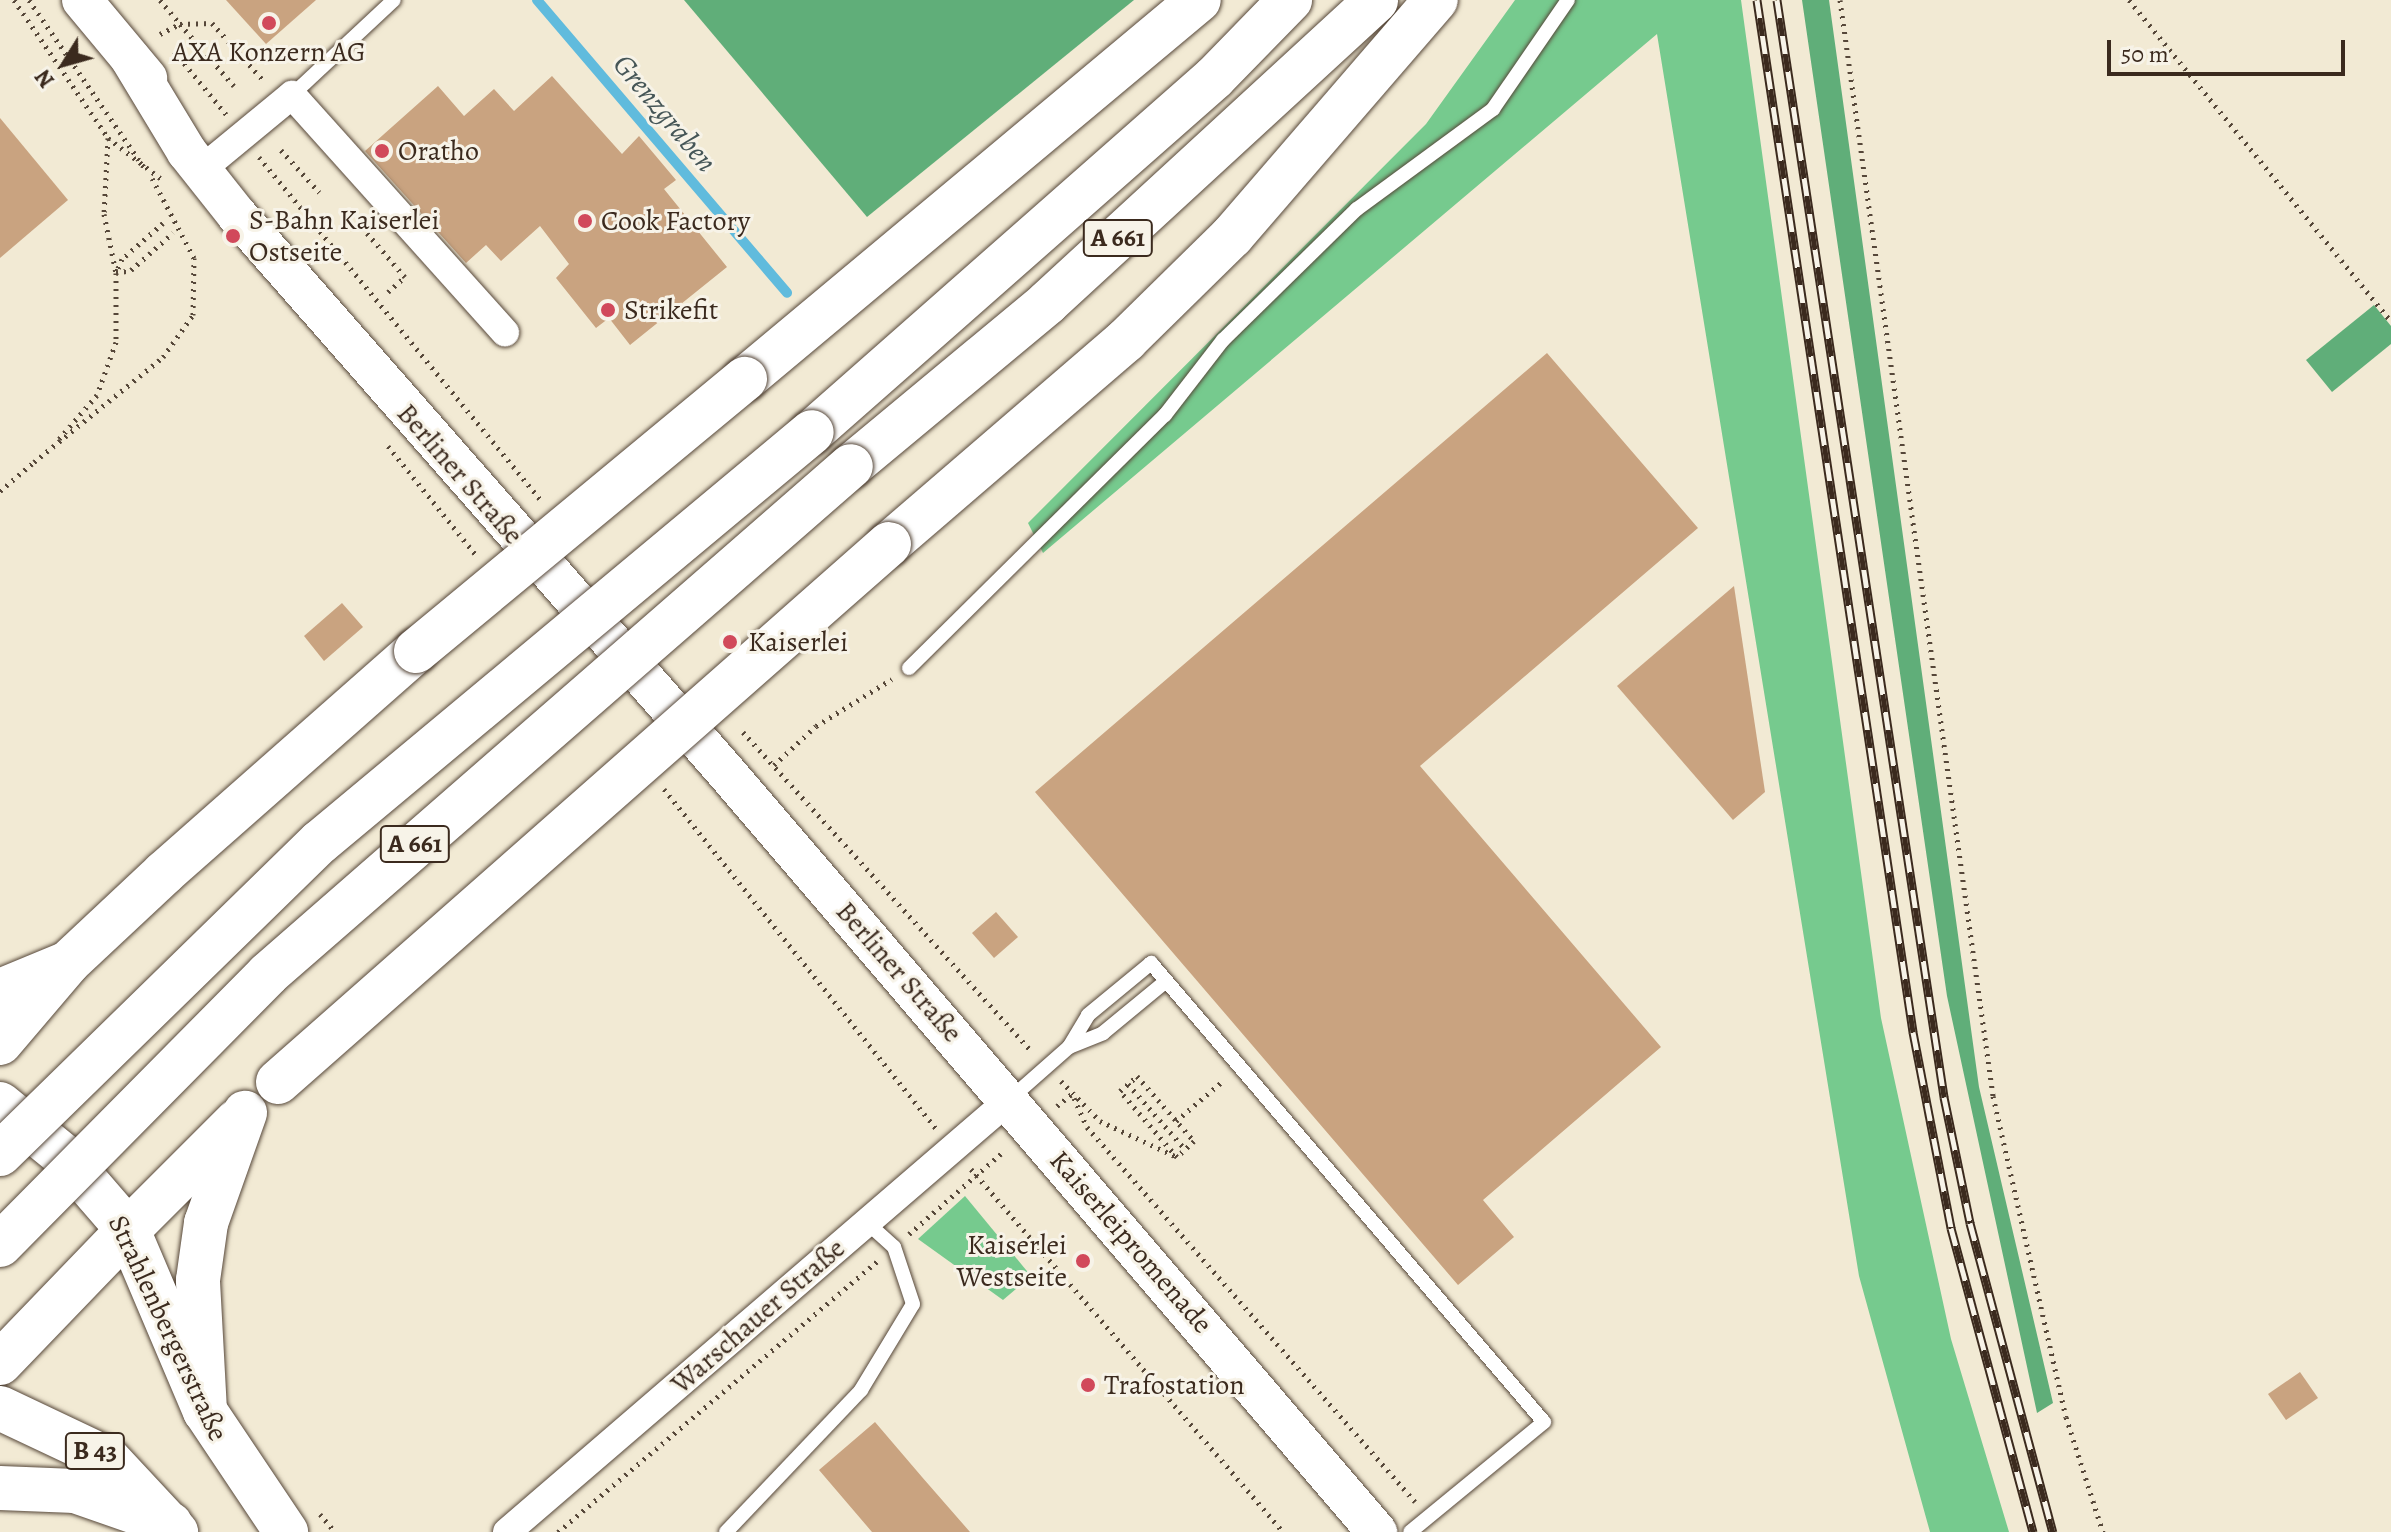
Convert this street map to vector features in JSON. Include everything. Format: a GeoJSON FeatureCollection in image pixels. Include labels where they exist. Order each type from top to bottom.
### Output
{"type":"FeatureCollection","features":[{"type":"Feature","properties":{"kind":"main road","name":"Berliner Straße"},"geometry":{"type":"LineString","coordinates":[[82,0],[130,58],[219,155],[726,772],[1009,1100]]}},
{"type":"Feature","properties":{"kind":"main road"},"geometry":{"type":"LineString","coordinates":[[0,1043],[69,962],[164,873],[542,543],[745,379],[1199,0]]}},
{"type":"Feature","properties":{"kind":"main road","name":"A 661"},"geometry":{"type":"LineString","coordinates":[[0,1154],[320,842],[812,432],[1214,78],[1290,0]]}},
{"type":"Feature","properties":{"kind":"main road","name":"A 661"},"geometry":{"type":"LineString","coordinates":[[0,1245],[268,974],[851,466],[1047,303],[1376,0]]}},
{"type":"Feature","properties":{"kind":"main road","name":"A 661"},"geometry":{"type":"LineString","coordinates":[[128,1230],[278,1082],[889,544],[1126,340],[1232,236],[1436,0]]}},
{"type":"Feature","properties":{"kind":"main road"},"geometry":{"type":"LineString","coordinates":[[0,991],[69,962]]}},
{"type":"Feature","properties":{"kind":"main road","name":"Kaiserleipromenade"},"geometry":{"type":"LineString","coordinates":[[1009,1100],[1377,1532]]}},
{"type":"Feature","properties":{"kind":"main road","name":"Strahlenbergerstraße"},"geometry":{"type":"LineString","coordinates":[[0,1104],[64,1156],[128,1230],[205,1411],[248,1483],[286,1532]]}},
{"type":"Feature","properties":{"kind":"main road","name":"A 661"},"geometry":{"type":"LineString","coordinates":[[205,1411],[198,1280],[206,1223],[245,1113]]}},
{"type":"Feature","properties":{"kind":"main road"},"geometry":{"type":"LineString","coordinates":[[0,1363],[128,1230]]}},
{"type":"Feature","properties":{"kind":"main road","name":"B 43"},"geometry":{"type":"LineString","coordinates":[[0,1408],[108,1459],[173,1528]]}},
{"type":"Feature","properties":{"kind":"main road"},"geometry":{"type":"LineString","coordinates":[[0,1488],[75,1491],[173,1528]]}},
{"type":"Feature","properties":{"kind":"street"},"geometry":{"type":"LineString","coordinates":[[219,155],[288,99],[505,332]]}},
{"type":"Feature","properties":{"kind":"street","name":"Warschauer Straße"},"geometry":{"type":"LineString","coordinates":[[512,1531],[1009,1100]]}},
{"type":"Feature","properties":{"kind":"lane"},"geometry":{"type":"LineString","coordinates":[[288,99],[394,0]]}},
{"type":"Feature","properties":{"kind":"lane"},"geometry":{"type":"LineString","coordinates":[[909,668],[1165,415],[1223,340],[1357,209],[1493,109],[1568,0]]}},
{"type":"Feature","properties":{"kind":"lane"},"geometry":{"type":"LineString","coordinates":[[1009,1100],[1069,1047],[1088,1015],[1151,963],[1544,1422],[1410,1532]]}},
{"type":"Feature","properties":{"kind":"lane"},"geometry":{"type":"LineString","coordinates":[[1069,1047],[1103,1033],[1166,981]]}},
{"type":"Feature","properties":{"kind":"lane"},"geometry":{"type":"LineString","coordinates":[[726,1532],[861,1390],[913,1304],[894,1247],[866,1222]]}},
{"type":"Feature","properties":{"kind":"path"},"geometry":{"type":"LineString","coordinates":[[14,0],[108,138],[153,179]]}},
{"type":"Feature","properties":{"kind":"path"},"geometry":{"type":"LineString","coordinates":[[0,491],[163,357],[193,315],[194,258],[153,179],[29,0]]}},
{"type":"Feature","properties":{"kind":"path"},"geometry":{"type":"LineString","coordinates":[[160,0],[234,86]]}},
{"type":"Feature","properties":{"kind":"path"},"geometry":{"type":"LineString","coordinates":[[1840,0],[1993,1096],[2066,1417],[2103,1532]]}},
{"type":"Feature","properties":{"kind":"path"},"geometry":{"type":"LineString","coordinates":[[2129,0],[2391,321]]}},
{"type":"Feature","properties":{"kind":"path"},"geometry":{"type":"LineString","coordinates":[[288,99],[212,23],[180,24],[160,34],[219,155],[549,510]]}},
{"type":"Feature","properties":{"kind":"path"},"geometry":{"type":"LineString","coordinates":[[34,462],[75,423],[106,378],[118,321],[116,273],[104,214],[108,138]]}},
{"type":"Feature","properties":{"kind":"path"},"geometry":{"type":"LineString","coordinates":[[281,150],[319,192]]}},
{"type":"Feature","properties":{"kind":"path"},"geometry":{"type":"LineString","coordinates":[[116,273],[122,259],[163,223]]}},
{"type":"Feature","properties":{"kind":"path"},"geometry":{"type":"LineString","coordinates":[[116,273],[131,270],[173,233]]}},
{"type":"Feature","properties":{"kind":"path"},"geometry":{"type":"LineString","coordinates":[[384,252],[405,277]]}},
{"type":"Feature","properties":{"kind":"path"},"geometry":{"type":"LineString","coordinates":[[388,292],[413,270]]}},
{"type":"Feature","properties":{"kind":"path"},"geometry":{"type":"LineString","coordinates":[[774,765],[816,726],[909,668]]}},
{"type":"Feature","properties":{"kind":"path"},"geometry":{"type":"LineString","coordinates":[[734,723],[1018,1038]]}},
{"type":"Feature","properties":{"kind":"path"},"geometry":{"type":"LineString","coordinates":[[1176,1121],[1238,1068]]}},
{"type":"Feature","properties":{"kind":"path"},"geometry":{"type":"LineString","coordinates":[[1137,1076],[1194,1141],[1177,1157],[1120,1091],[1137,1076]]}},
{"type":"Feature","properties":{"kind":"path"},"geometry":{"type":"LineString","coordinates":[[1128,1084],[1185,1149]]}},
{"type":"Feature","properties":{"kind":"path"},"geometry":{"type":"LineString","coordinates":[[1072,1094],[1087,1127],[1428,1517]]}},
{"type":"Feature","properties":{"kind":"path"},"geometry":{"type":"LineString","coordinates":[[1072,1094],[1100,1121],[1177,1157]]}},
{"type":"Feature","properties":{"kind":"path"},"geometry":{"type":"LineString","coordinates":[[1052,1110],[1072,1094]]}},
{"type":"Feature","properties":{"kind":"path"},"geometry":{"type":"LineString","coordinates":[[558,1532],[1000,1155]]}},
{"type":"Feature","properties":{"kind":"path"},"geometry":{"type":"LineString","coordinates":[[977,1175],[1283,1532]]}},
{"type":"Feature","properties":{"kind":"green space"},"geometry":{"type":"Polygon","coordinates":[[[684,0],[1134,0],[867,217],[684,0]]]}},
{"type":"Feature","properties":{"kind":"green space"},"geometry":{"type":"Polygon","coordinates":[[[1515,0],[1741,0],[1881,1018],[1951,1339],[2009,1532],[1930,1532],[1859,1276],[1657,34],[1043,553],[1028,523],[1426,124],[1515,0]]]}},
{"type":"Feature","properties":{"kind":"green space"},"geometry":{"type":"Polygon","coordinates":[[[1802,0],[1829,0],[1979,1087],[2053,1403],[2037,1413],[1947,996],[1802,0]]]}},
{"type":"Feature","properties":{"kind":"green space"},"geometry":{"type":"Polygon","coordinates":[[[2374,305],[2391,326],[2391,344],[2332,392],[2306,360],[2374,305]]]}},
{"type":"Feature","properties":{"kind":"green space"},"geometry":{"type":"Polygon","coordinates":[[[965,1196],[1031,1276],[1003,1300],[918,1239],[965,1196]]]}},
{"type":"Feature","properties":{"kind":"building","name":"AXA Konzern AG"},"geometry":{"type":"Polygon","coordinates":[[[226,0],[316,0],[266,44],[226,0]]]}},
{"type":"Feature","properties":{"kind":"building"},"geometry":{"type":"Polygon","coordinates":[[[552,76],[622,154],[639,136],[676,180],[664,189],[727,267],[630,345],[609,318],[596,328],[556,278],[569,264],[540,226],[501,261],[486,245],[466,263],[365,151],[438,86],[464,116],[494,89],[514,111],[552,76]]]}},
{"type":"Feature","properties":{"kind":"building"},"geometry":{"type":"Polygon","coordinates":[[[0,118],[68,200],[0,258],[0,118]]]}},
{"type":"Feature","properties":{"kind":"building"},"geometry":{"type":"Polygon","coordinates":[[[1547,353],[1698,528],[1420,766],[1661,1047],[1483,1200],[1514,1237],[1458,1285],[1035,792],[1547,353]]]}},
{"type":"Feature","properties":{"kind":"building"},"geometry":{"type":"Polygon","coordinates":[[[1734,586],[1765,792],[1733,820],[1617,686],[1734,586]]]}},
{"type":"Feature","properties":{"kind":"building"},"geometry":{"type":"Polygon","coordinates":[[[342,603],[363,627],[324,661],[304,636],[342,603]]]}},
{"type":"Feature","properties":{"kind":"building"},"geometry":{"type":"Polygon","coordinates":[[[996,912],[1018,937],[994,958],[972,933],[996,912]]]}},
{"type":"Feature","properties":{"kind":"building"},"geometry":{"type":"Polygon","coordinates":[[[2300,1372],[2318,1398],[2286,1420],[2268,1394],[2300,1372]]]}},
{"type":"Feature","properties":{"kind":"building"},"geometry":{"type":"Polygon","coordinates":[[[875,1422],[970,1532],[872,1532],[819,1470],[875,1422]]]}},
{"type":"Feature","properties":{"kind":"waterway","name":"Grenzgraben"},"geometry":{"type":"LineString","coordinates":[[537,0],[787,293]]}},
{"type":"Feature","properties":{"kind":"railway"},"geometry":{"type":"LineString","coordinates":[[1757,0],[1913,1032],[1951,1228],[2033,1532]]}},
{"type":"Feature","properties":{"kind":"railway"},"geometry":{"type":"LineString","coordinates":[[1777,0],[1944,1097],[1970,1223],[2053,1532]]}},
{"type":"Feature","properties":{"kind":"place","name":"AXA Konzern AG"},"geometry":{"type":"Point","coordinates":[269,23]}},
{"type":"Feature","properties":{"kind":"place","name":"Oratho"},"geometry":{"type":"Point","coordinates":[382,151]}},
{"type":"Feature","properties":{"kind":"place","name":"Cook Factory"},"geometry":{"type":"Point","coordinates":[585,221]}},
{"type":"Feature","properties":{"kind":"place","name":"S-Bahn Kaiserlei Ostseite"},"geometry":{"type":"Point","coordinates":[233,236]}},
{"type":"Feature","properties":{"kind":"place","name":"Strikefit"},"geometry":{"type":"Point","coordinates":[608,310]}},
{"type":"Feature","properties":{"kind":"place","name":"Kaiserlei"},"geometry":{"type":"Point","coordinates":[730,642]}},
{"type":"Feature","properties":{"kind":"place","name":"Kaiserlei Westseite"},"geometry":{"type":"Point","coordinates":[1083,1261]}},
{"type":"Feature","properties":{"kind":"place","name":"Trafostation"},"geometry":{"type":"Point","coordinates":[1088,1385]}}]}
